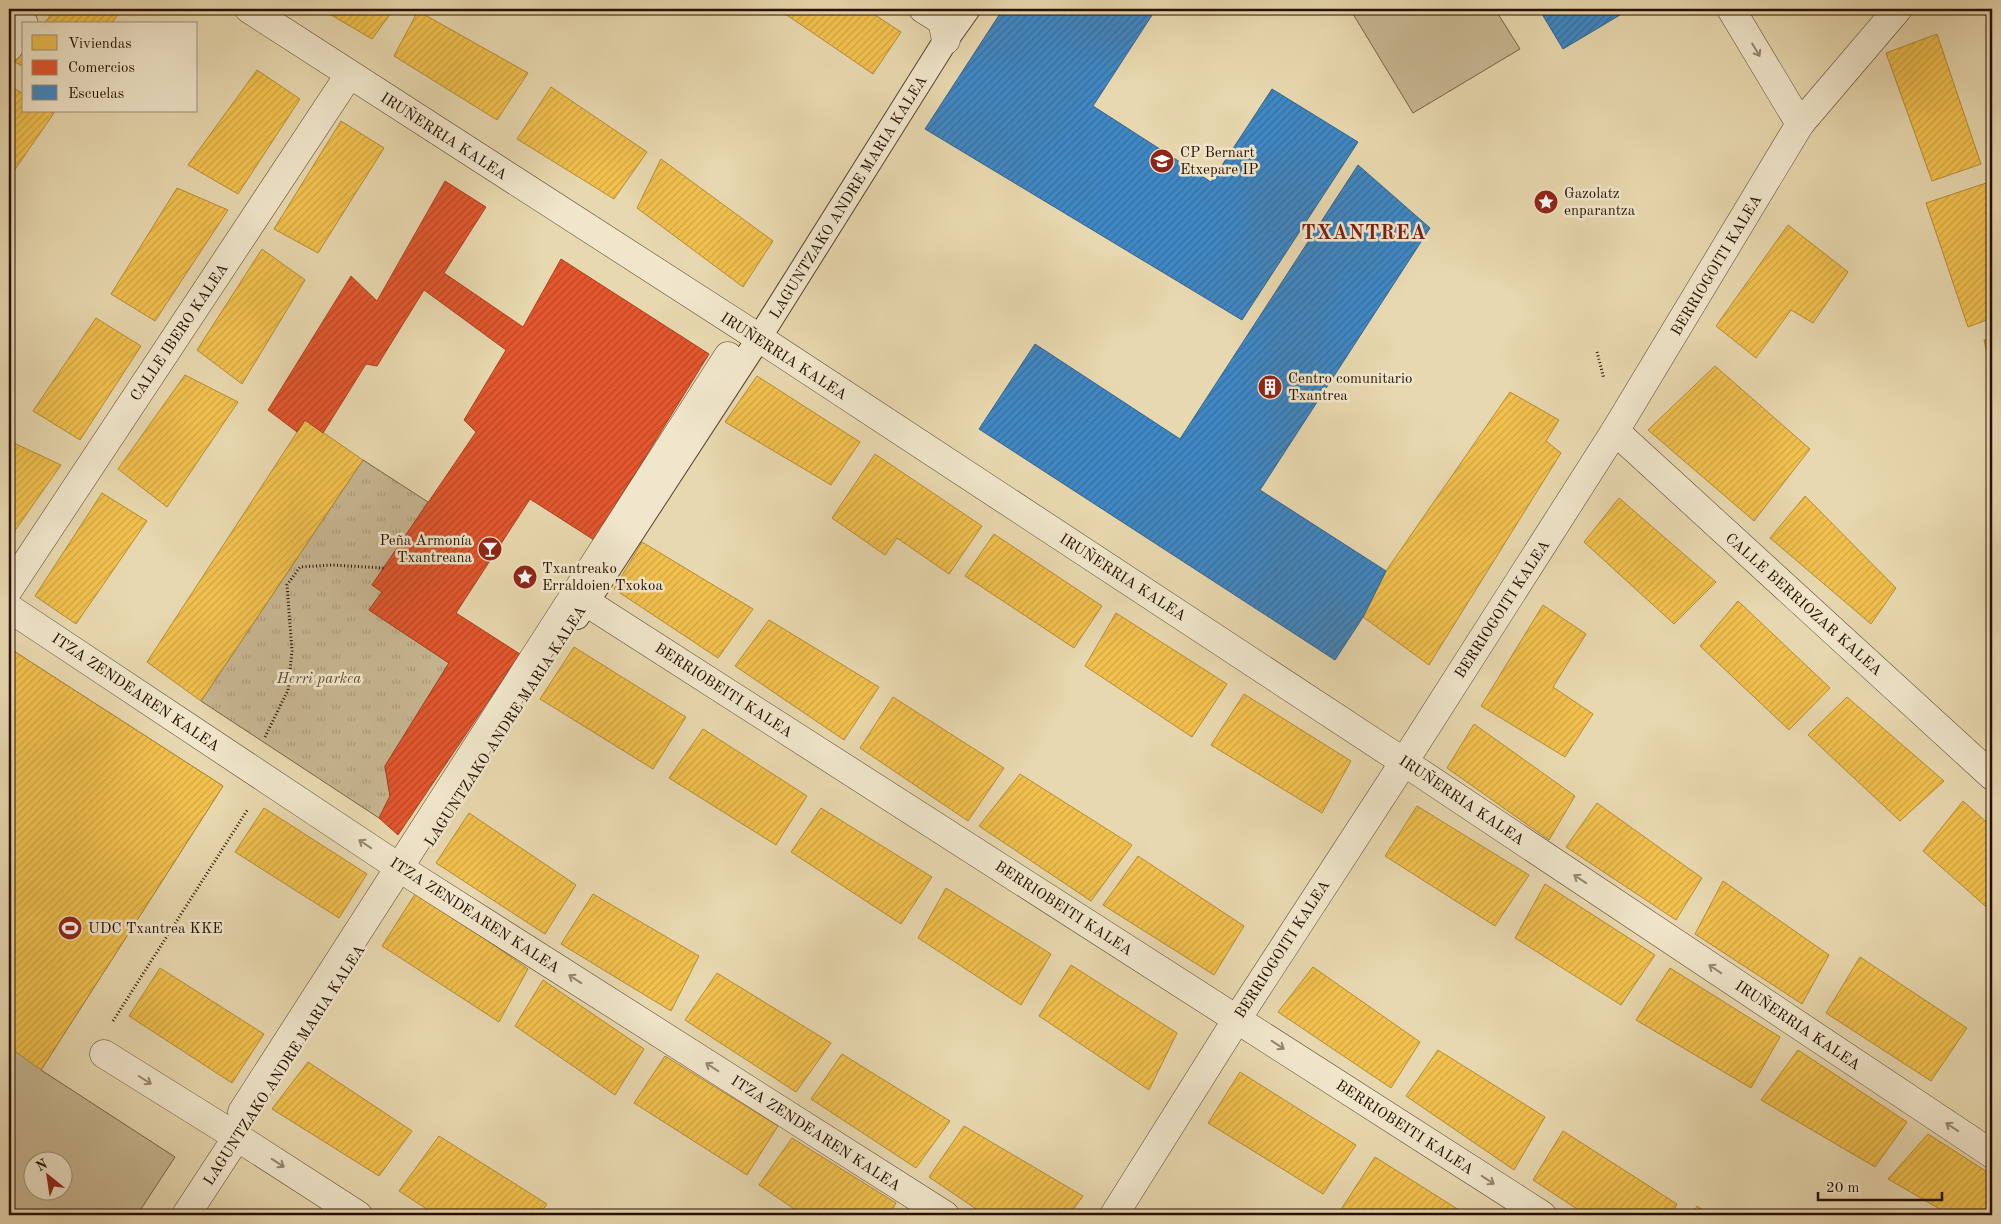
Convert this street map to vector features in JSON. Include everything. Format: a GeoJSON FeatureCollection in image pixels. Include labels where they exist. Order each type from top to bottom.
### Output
{"type":"FeatureCollection","features":[{"type":"Feature","properties":{"kind":"street"},"geometry":{"type":"LineString","coordinates":[[25,22],[34,9]]}},
{"type":"Feature","properties":{"kind":"street","name":"IRUÑERRIA KALEA"},"geometry":{"type":"LineString","coordinates":[[249,9],[759,338],[1404,762],[1992,1154]]}},
{"type":"Feature","properties":{"kind":"street"},"geometry":{"type":"LineString","coordinates":[[923,9],[942,21],[946,40]]}},
{"type":"Feature","properties":{"kind":"street","name":"LAGUNTZAKO ANDRE MARIA KALEA"},"geometry":{"type":"LineString","coordinates":[[186,1215],[240,1124],[405,871],[586,602],[759,338],[946,40],[968,9]]}},
{"type":"Feature","properties":{"kind":"street"},"geometry":{"type":"LineString","coordinates":[[1731,9],[1800,124]]}},
{"type":"Feature","properties":{"kind":"street","name":"BERRIOGOITI KALEA"},"geometry":{"type":"LineString","coordinates":[[1114,1215],[1237,1019],[1404,762],[1615,431],[1800,124],[1898,9]]}},
{"type":"Feature","properties":{"kind":"street"},"geometry":{"type":"LineString","coordinates":[[9,47],[22,27]]}},
{"type":"Feature","properties":{"kind":"street","name":"CALLE IBERO KALEA"},"geometry":{"type":"LineString","coordinates":[[9,589],[349,75]]}},
{"type":"Feature","properties":{"kind":"street","name":"LAGUNTZAKO ANDRE MARIA KALEA"},"geometry":{"type":"LineString","coordinates":[[405,871],[728,356]]}},
{"type":"Feature","properties":{"kind":"street","name":"CALLE BERRIOZAR KALEA"},"geometry":{"type":"LineString","coordinates":[[1615,431],[1992,776]]}},
{"type":"Feature","properties":{"kind":"street","name":"BERRIOBEITI KALEA"},"geometry":{"type":"LineString","coordinates":[[586,602],[1542,1215]]}},
{"type":"Feature","properties":{"kind":"street","name":"ITZA ZENDEAREN KALEA"},"geometry":{"type":"LineString","coordinates":[[9,608],[405,871],[945,1215]]}},
{"type":"Feature","properties":{"kind":"street"},"geometry":{"type":"LineString","coordinates":[[104,1054],[240,1124],[358,1215]]}},
{"type":"Feature","properties":{"kind":"path"},"geometry":{"type":"LineString","coordinates":[[263,742],[288,690],[292,651],[287,585],[291,579],[300,567],[332,565],[384,568]]}},
{"type":"Feature","properties":{"kind":"path"},"geometry":{"type":"LineString","coordinates":[[104,1054],[102,1037],[251,804]]}},
{"type":"Feature","properties":{"kind":"green space"},"geometry":{"type":"Polygon","coordinates":[[[1350,9],[1495,9],[1520,49],[1413,113],[1350,9]]]}},
{"type":"Feature","properties":{"kind":"green space","name":"Herri parkea"},"geometry":{"type":"Polygon","coordinates":[[[363,460],[428,502],[372,585],[382,592],[369,610],[449,663],[385,766],[390,796],[379,818],[201,701],[363,460]]]}},
{"type":"Feature","properties":{"kind":"green space","name":"UDC Txantrea KKE"},"geometry":{"type":"Polygon","coordinates":[[[9,648],[223,786],[41,1070],[175,1157],[137,1215],[9,1215],[9,648]]]}},
{"type":"Feature","properties":{"kind":"building: Viviendas"},"geometry":{"type":"Polygon","coordinates":[[[55,9],[122,9],[112,22],[45,22],[55,9]]]}},
{"type":"Feature","properties":{"kind":"building: Viviendas"},"geometry":{"type":"Polygon","coordinates":[[[321,9],[394,9],[372,39],[321,9]]]}},
{"type":"Feature","properties":{"kind":"building: Viviendas"},"geometry":{"type":"Polygon","coordinates":[[[778,9],[866,9],[901,32],[873,74],[778,9]]]}},
{"type":"Feature","properties":{"kind":"building: Viviendas"},"geometry":{"type":"Polygon","coordinates":[[[418,11],[528,73],[497,120],[394,56],[418,11]]]}},
{"type":"Feature","properties":{"kind":"building: Viviendas"},"geometry":{"type":"Polygon","coordinates":[[[1937,34],[1981,164],[1932,181],[1886,53],[1937,34]]]}},
{"type":"Feature","properties":{"kind":"building: Viviendas"},"geometry":{"type":"Polygon","coordinates":[[[22,53],[22,66],[15,62],[22,53]]]}},
{"type":"Feature","properties":{"kind":"building: Viviendas"},"geometry":{"type":"Polygon","coordinates":[[[257,70],[300,99],[238,194],[188,165],[257,70]]]}},
{"type":"Feature","properties":{"kind":"building: Viviendas"},"geometry":{"type":"Polygon","coordinates":[[[10,86],[22,93],[22,112],[54,113],[9,178],[10,86]]]}},
{"type":"Feature","properties":{"kind":"building: Viviendas"},"geometry":{"type":"Polygon","coordinates":[[[551,87],[647,152],[614,199],[517,139],[551,87]]]}},
{"type":"Feature","properties":{"kind":"building: Viviendas"},"geometry":{"type":"Polygon","coordinates":[[[341,121],[384,148],[318,253],[274,229],[341,121]]]}},
{"type":"Feature","properties":{"kind":"building: Viviendas"},"geometry":{"type":"Polygon","coordinates":[[[661,159],[773,241],[743,287],[637,208],[661,159]]]}},
{"type":"Feature","properties":{"kind":"building: Viviendas"},"geometry":{"type":"Polygon","coordinates":[[[1989,182],[1992,192],[1992,318],[1968,327],[1926,203],[1989,182]]]}},
{"type":"Feature","properties":{"kind":"building: Viviendas"},"geometry":{"type":"Polygon","coordinates":[[[177,188],[228,210],[155,321],[111,294],[177,188]]]}},
{"type":"Feature","properties":{"kind":"building: Viviendas"},"geometry":{"type":"Polygon","coordinates":[[[1788,225],[1848,272],[1813,323],[1791,310],[1756,358],[1716,326],[1788,225]]]}},
{"type":"Feature","properties":{"kind":"building: Viviendas"},"geometry":{"type":"Polygon","coordinates":[[[262,249],[305,280],[242,384],[197,350],[262,249]]]}},
{"type":"Feature","properties":{"kind":"building: Viviendas"},"geometry":{"type":"Polygon","coordinates":[[[96,318],[141,346],[80,440],[33,411],[96,318]]]}},
{"type":"Feature","properties":{"kind":"building: Viviendas"},"geometry":{"type":"Polygon","coordinates":[[[1992,338],[1992,375],[1984,340],[1992,338]]]}},
{"type":"Feature","properties":{"kind":"building: Viviendas"},"geometry":{"type":"Polygon","coordinates":[[[1715,366],[1810,449],[1754,521],[1648,430],[1715,366]]]}},
{"type":"Feature","properties":{"kind":"building: Viviendas"},"geometry":{"type":"Polygon","coordinates":[[[185,375],[238,402],[167,507],[118,469],[185,375]]]}},
{"type":"Feature","properties":{"kind":"building: Viviendas"},"geometry":{"type":"Polygon","coordinates":[[[757,376],[860,442],[831,485],[725,422],[757,376]]]}},
{"type":"Feature","properties":{"kind":"building: Viviendas"},"geometry":{"type":"Polygon","coordinates":[[[1510,392],[1559,420],[1546,441],[1561,453],[1429,665],[1363,617],[1386,571],[1510,392]]]}},
{"type":"Feature","properties":{"kind":"building: Viviendas"},"geometry":{"type":"Polygon","coordinates":[[[305,420],[363,460],[201,701],[147,662],[305,420]]]}},
{"type":"Feature","properties":{"kind":"building: Viviendas"},"geometry":{"type":"Polygon","coordinates":[[[14,443],[61,465],[9,539],[9,450],[14,443]]]}},
{"type":"Feature","properties":{"kind":"building: Viviendas"},"geometry":{"type":"Polygon","coordinates":[[[875,454],[982,526],[949,574],[897,538],[885,555],[832,518],[875,454]]]}},
{"type":"Feature","properties":{"kind":"building: Viviendas"},"geometry":{"type":"Polygon","coordinates":[[[102,493],[147,521],[76,624],[35,596],[102,493]]]}},
{"type":"Feature","properties":{"kind":"building: Viviendas"},"geometry":{"type":"Polygon","coordinates":[[[1805,496],[1896,588],[1871,624],[1770,538],[1805,496]]]}},
{"type":"Feature","properties":{"kind":"building: Viviendas"},"geometry":{"type":"Polygon","coordinates":[[[1619,498],[1716,582],[1674,624],[1584,542],[1619,498]]]}},
{"type":"Feature","properties":{"kind":"building: Viviendas"},"geometry":{"type":"Polygon","coordinates":[[[994,534],[1102,606],[1074,648],[965,576],[994,534]]]}},
{"type":"Feature","properties":{"kind":"building: Viviendas"},"geometry":{"type":"Polygon","coordinates":[[[642,542],[753,609],[718,658],[614,589],[642,542]]]}},
{"type":"Feature","properties":{"kind":"building: Viviendas"},"geometry":{"type":"Polygon","coordinates":[[[1738,601],[1830,688],[1789,730],[1700,646],[1738,601]]]}},
{"type":"Feature","properties":{"kind":"building: Viviendas"},"geometry":{"type":"Polygon","coordinates":[[[1543,605],[1586,634],[1553,687],[1593,714],[1565,757],[1481,706],[1543,605]]]}},
{"type":"Feature","properties":{"kind":"building: Viviendas"},"geometry":{"type":"Polygon","coordinates":[[[1116,613],[1227,684],[1192,737],[1085,666],[1116,613]]]}},
{"type":"Feature","properties":{"kind":"building: Viviendas"},"geometry":{"type":"Polygon","coordinates":[[[769,620],[879,687],[844,740],[735,666],[769,620]]]}},
{"type":"Feature","properties":{"kind":"building: Viviendas"},"geometry":{"type":"Polygon","coordinates":[[[574,647],[686,717],[653,769],[540,699],[574,647]]]}},
{"type":"Feature","properties":{"kind":"building: Viviendas","name":"UDC Txantrea KKE"},"geometry":{"type":"Polygon","coordinates":[[[9,648],[223,786],[41,1070],[9,1047],[9,648]]]}},
{"type":"Feature","properties":{"kind":"building: Viviendas"},"geometry":{"type":"Polygon","coordinates":[[[1244,694],[1351,761],[1322,813],[1211,745],[1244,694]]]}},
{"type":"Feature","properties":{"kind":"building: Viviendas"},"geometry":{"type":"Polygon","coordinates":[[[893,697],[1004,768],[968,821],[860,748],[893,697]]]}},
{"type":"Feature","properties":{"kind":"building: Viviendas"},"geometry":{"type":"Polygon","coordinates":[[[1847,697],[1944,781],[1900,821],[1808,735],[1847,697]]]}},
{"type":"Feature","properties":{"kind":"building: Viviendas"},"geometry":{"type":"Polygon","coordinates":[[[1474,724],[1575,796],[1549,840],[1447,768],[1474,724]]]}},
{"type":"Feature","properties":{"kind":"building: Viviendas"},"geometry":{"type":"Polygon","coordinates":[[[703,729],[807,796],[776,845],[669,778],[703,729]]]}},
{"type":"Feature","properties":{"kind":"building: Viviendas"},"geometry":{"type":"Polygon","coordinates":[[[1020,774],[1132,845],[1091,901],[979,826],[1020,774]]]}},
{"type":"Feature","properties":{"kind":"building: Viviendas"},"geometry":{"type":"Polygon","coordinates":[[[1963,801],[1992,827],[1992,912],[1923,851],[1963,801]]]}},
{"type":"Feature","properties":{"kind":"building: Viviendas"},"geometry":{"type":"Polygon","coordinates":[[[1597,803],[1702,878],[1676,920],[1566,847],[1597,803]]]}},
{"type":"Feature","properties":{"kind":"building: Viviendas"},"geometry":{"type":"Polygon","coordinates":[[[1417,806],[1529,875],[1495,926],[1385,856],[1417,806]]]}},
{"type":"Feature","properties":{"kind":"building: Viviendas"},"geometry":{"type":"Polygon","coordinates":[[[264,808],[367,874],[339,918],[235,852],[264,808]]]}},
{"type":"Feature","properties":{"kind":"building: Viviendas"},"geometry":{"type":"Polygon","coordinates":[[[821,808],[932,877],[901,924],[791,852],[821,808]]]}},
{"type":"Feature","properties":{"kind":"building: Viviendas"},"geometry":{"type":"Polygon","coordinates":[[[469,813],[576,885],[545,934],[436,863],[469,813]]]}},
{"type":"Feature","properties":{"kind":"building: Viviendas"},"geometry":{"type":"Polygon","coordinates":[[[1138,856],[1244,926],[1214,975],[1103,905],[1138,856]]]}},
{"type":"Feature","properties":{"kind":"building: Viviendas"},"geometry":{"type":"Polygon","coordinates":[[[1723,881],[1829,955],[1802,1004],[1695,934],[1723,881]]]}},
{"type":"Feature","properties":{"kind":"building: Viviendas"},"geometry":{"type":"Polygon","coordinates":[[[1545,884],[1655,955],[1621,1005],[1515,938],[1545,884]]]}},
{"type":"Feature","properties":{"kind":"building: Viviendas"},"geometry":{"type":"Polygon","coordinates":[[[946,888],[1051,954],[1021,1005],[918,938],[946,888]]]}},
{"type":"Feature","properties":{"kind":"building: Viviendas"},"geometry":{"type":"Polygon","coordinates":[[[417,891],[528,969],[499,1022],[382,946],[417,891]]]}},
{"type":"Feature","properties":{"kind":"building: Viviendas"},"geometry":{"type":"Polygon","coordinates":[[[593,894],[699,956],[671,1011],[561,944],[593,894]]]}},
{"type":"Feature","properties":{"kind":"building: Viviendas"},"geometry":{"type":"Polygon","coordinates":[[[1860,957],[1967,1028],[1931,1081],[1826,1013],[1860,957]]]}},
{"type":"Feature","properties":{"kind":"building: Viviendas"},"geometry":{"type":"Polygon","coordinates":[[[1071,965],[1177,1033],[1149,1090],[1039,1016],[1071,965]]]}},
{"type":"Feature","properties":{"kind":"building: Viviendas"},"geometry":{"type":"Polygon","coordinates":[[[1313,967],[1420,1042],[1391,1088],[1278,1012],[1313,967]]]}},
{"type":"Feature","properties":{"kind":"building: Viviendas"},"geometry":{"type":"Polygon","coordinates":[[[160,968],[264,1034],[232,1083],[129,1016],[160,968]]]}},
{"type":"Feature","properties":{"kind":"building: Viviendas"},"geometry":{"type":"Polygon","coordinates":[[[1670,968],[1780,1037],[1751,1088],[1636,1020],[1670,968]]]}},
{"type":"Feature","properties":{"kind":"building: Viviendas"},"geometry":{"type":"Polygon","coordinates":[[[717,973],[831,1043],[796,1092],[685,1020],[717,973]]]}},
{"type":"Feature","properties":{"kind":"building: Viviendas"},"geometry":{"type":"Polygon","coordinates":[[[543,980],[644,1049],[615,1095],[515,1026],[543,980]]]}},
{"type":"Feature","properties":{"kind":"building: Viviendas"},"geometry":{"type":"Polygon","coordinates":[[[1438,1050],[1545,1117],[1514,1170],[1406,1096],[1438,1050]]]}},
{"type":"Feature","properties":{"kind":"building: Viviendas"},"geometry":{"type":"Polygon","coordinates":[[[1798,1050],[1907,1122],[1875,1167],[1761,1100],[1798,1050]]]}},
{"type":"Feature","properties":{"kind":"building: Viviendas"},"geometry":{"type":"Polygon","coordinates":[[[842,1054],[950,1121],[916,1168],[811,1099],[842,1054]]]}},
{"type":"Feature","properties":{"kind":"building: Viviendas"},"geometry":{"type":"Polygon","coordinates":[[[665,1056],[778,1126],[747,1175],[634,1103],[665,1056]]]}},
{"type":"Feature","properties":{"kind":"building: Viviendas"},"geometry":{"type":"Polygon","coordinates":[[[308,1062],[412,1131],[379,1176],[272,1109],[308,1062]]]}},
{"type":"Feature","properties":{"kind":"building: Viviendas"},"geometry":{"type":"Polygon","coordinates":[[[1240,1072],[1356,1145],[1323,1194],[1208,1123],[1240,1072]]]}},
{"type":"Feature","properties":{"kind":"building: Viviendas"},"geometry":{"type":"Polygon","coordinates":[[[964,1126],[1083,1196],[1069,1215],[985,1215],[929,1177],[964,1126]]]}},
{"type":"Feature","properties":{"kind":"building: Viviendas"},"geometry":{"type":"Polygon","coordinates":[[[1563,1131],[1677,1204],[1671,1215],[1586,1215],[1533,1180],[1563,1131]]]}},
{"type":"Feature","properties":{"kind":"building: Viviendas"},"geometry":{"type":"Polygon","coordinates":[[[1928,1134],[1992,1175],[1992,1215],[1950,1215],[1888,1179],[1928,1134]]]}},
{"type":"Feature","properties":{"kind":"building: Viviendas"},"geometry":{"type":"Polygon","coordinates":[[[439,1136],[547,1204],[539,1215],[436,1215],[399,1191],[439,1136]]]}},
{"type":"Feature","properties":{"kind":"building: Viviendas"},"geometry":{"type":"Polygon","coordinates":[[[792,1138],[896,1203],[889,1215],[803,1215],[759,1185],[792,1138]]]}},
{"type":"Feature","properties":{"kind":"building: Viviendas"},"geometry":{"type":"Polygon","coordinates":[[[1375,1157],[1467,1215],[1346,1215],[1340,1211],[1375,1157]]]}},
{"type":"Feature","properties":{"kind":"building: Viviendas"},"geometry":{"type":"Polygon","coordinates":[[[1697,1206],[1710,1215],[1692,1215],[1697,1206]]]}},
{"type":"Feature","properties":{"kind":"building: Comercios"},"geometry":{"type":"Polygon","coordinates":[[[445,181],[486,207],[444,273],[523,327],[561,259],[709,354],[594,540],[530,499],[456,613],[520,654],[398,835],[379,818],[390,796],[385,766],[449,663],[369,610],[382,592],[372,585],[476,432],[464,420],[506,350],[424,290],[377,366],[366,364],[323,433],[305,420],[297,432],[268,410],[351,276],[377,301],[445,181]]]}},
{"type":"Feature","properties":{"kind":"building: Escuelas"},"geometry":{"type":"Polygon","coordinates":[[[1003,9],[1156,9],[1093,106],[1211,182],[1272,89],[1358,142],[1242,320],[925,129],[1003,9]]]}},
{"type":"Feature","properties":{"kind":"building: Escuelas"},"geometry":{"type":"Polygon","coordinates":[[[1539,9],[1630,9],[1563,49],[1539,9]]]}},
{"type":"Feature","properties":{"kind":"building: Escuelas","name":"Centro comunitario Txantrea"},"geometry":{"type":"Polygon","coordinates":[[[1358,165],[1430,228],[1260,490],[1386,571],[1363,617],[1335,660],[979,429],[1035,344],[1180,439],[1358,165]]]}},
{"type":"Feature","properties":{"kind":"place","name":"CP Bernart Etxepare IP"},"geometry":{"type":"Point","coordinates":[1162,161]}},
{"type":"Feature","properties":{"kind":"place","name":"Gazolatz enparantza"},"geometry":{"type":"Point","coordinates":[1546,202]}},
{"type":"Feature","properties":{"kind":"place","name":"Centro comunitario Txantrea"},"geometry":{"type":"Point","coordinates":[1270,387]}},
{"type":"Feature","properties":{"kind":"place","name":"Peña Armonía Txantreana"},"geometry":{"type":"Point","coordinates":[490,549]}},
{"type":"Feature","properties":{"kind":"place","name":"Txantreako Erraldoien Txokoa"},"geometry":{"type":"Point","coordinates":[525,577]}},
{"type":"Feature","properties":{"kind":"place","name":"UDC Txantrea KKE"},"geometry":{"type":"Point","coordinates":[70,928]}},
{"type":"Feature","properties":{"kind":"district","name":"TXANTREA"},"geometry":{"type":"Point","coordinates":[1364,232]}}]}
